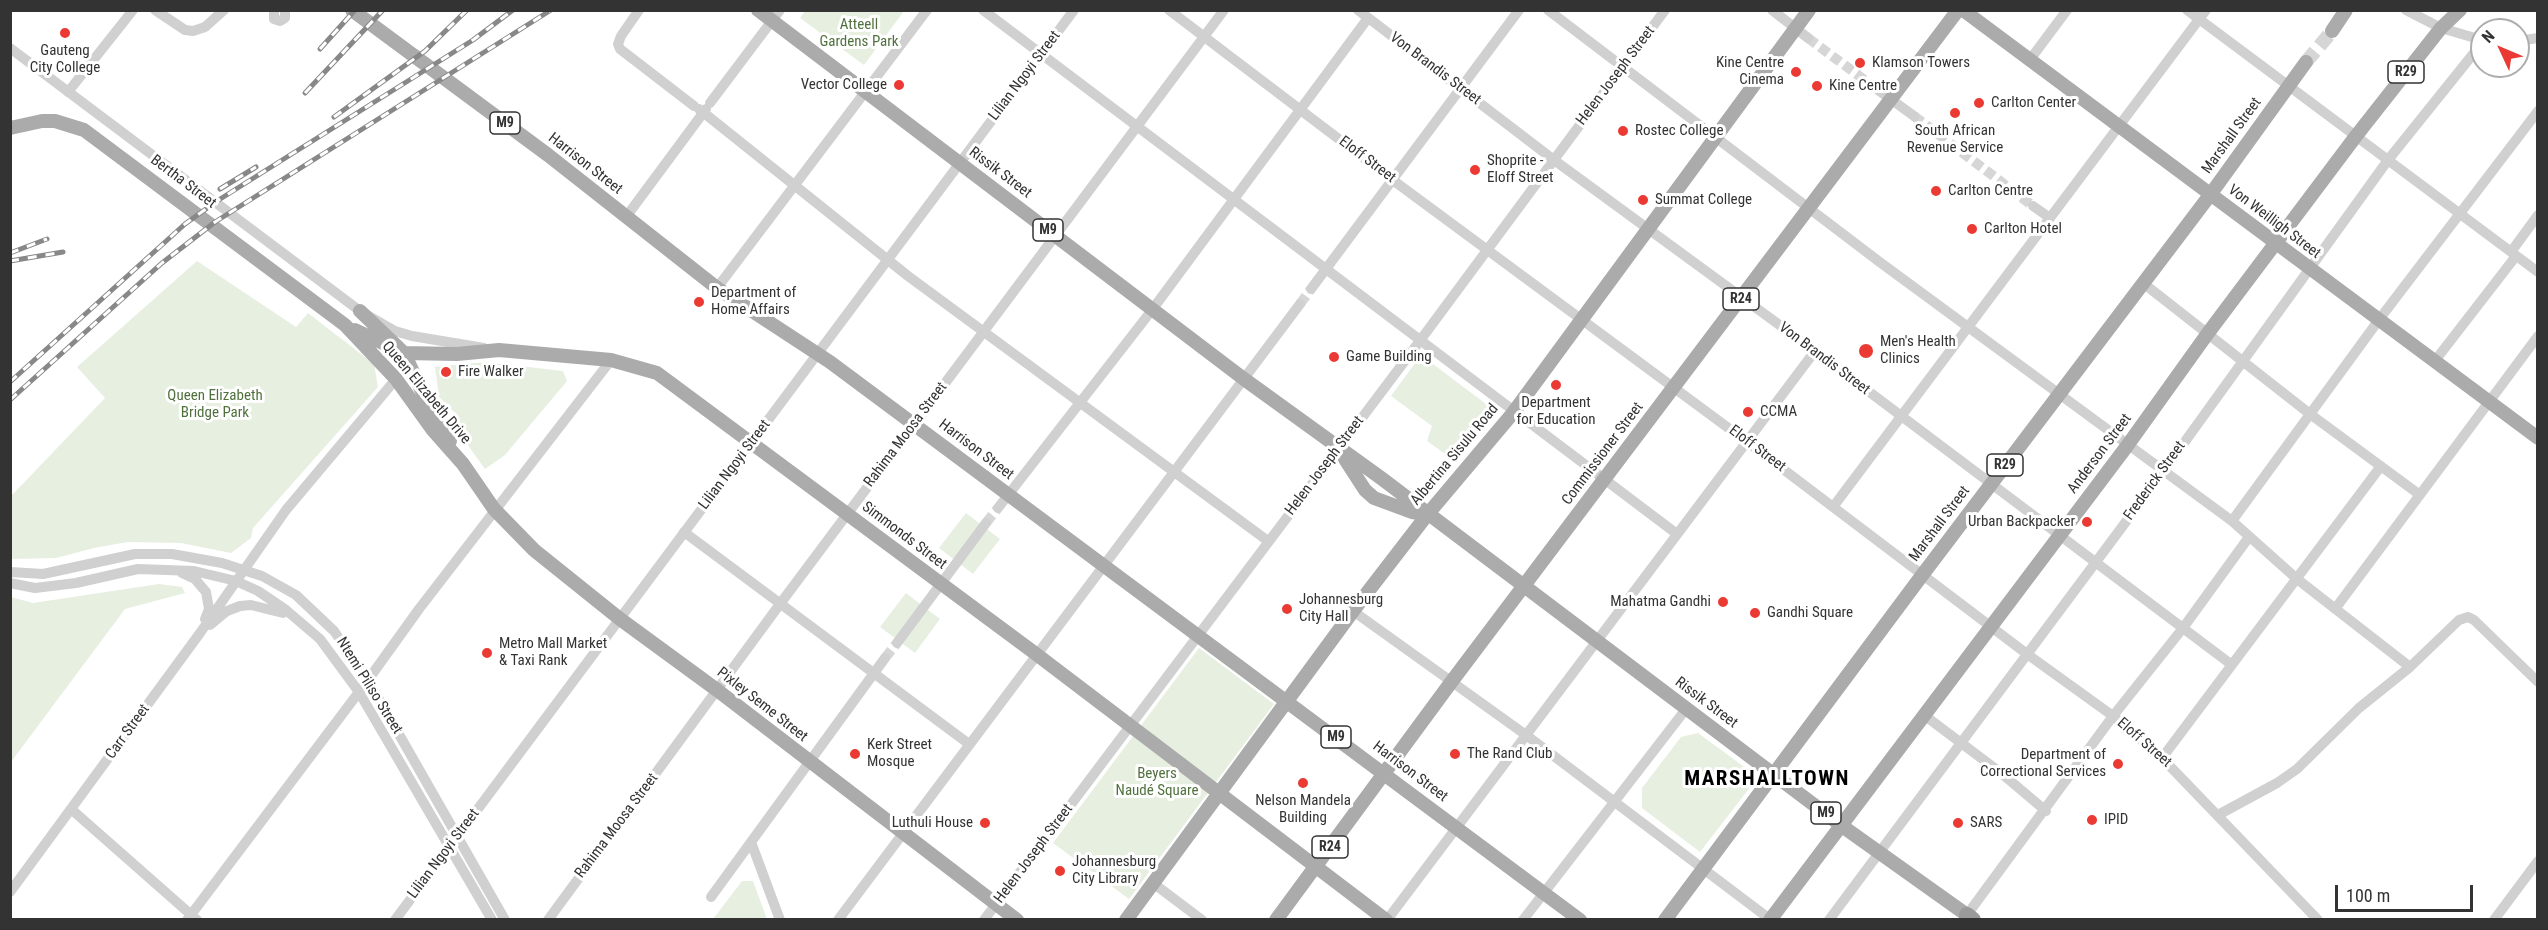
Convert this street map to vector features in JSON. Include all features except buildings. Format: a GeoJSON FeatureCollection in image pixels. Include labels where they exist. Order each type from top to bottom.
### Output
{"type":"FeatureCollection","features":[{"type":"Feature","properties":{"kind":"main road","name":"Harrison Street"},"geometry":{"type":"LineString","coordinates":[[351,10],[462,91],[717,288],[818,354],[914,424],[1288,700],[1580,920]]}},
{"type":"Feature","properties":{"kind":"main road","name":"Rissik Street"},"geometry":{"type":"LineString","coordinates":[[758,10],[776,16],[866,92],[959,164],[1968,918]]}},
{"type":"Feature","properties":{"kind":"main road","name":"Albertina Sisulu Road"},"geometry":{"type":"LineString","coordinates":[[1126,920],[1353,611],[1427,515],[1513,412],[1809,10]]}},
{"type":"Feature","properties":{"kind":"main road","name":"Von Weilligh Street"},"geometry":{"type":"LineString","coordinates":[[1961,10],[2538,438]]}},
{"type":"Feature","properties":{"kind":"main road","name":"Commissioner Street"},"geometry":{"type":"LineString","coordinates":[[1276,920],[1452,681],[1961,10]]}},
{"type":"Feature","properties":{"kind":"main road"},"geometry":{"type":"LineString","coordinates":[[2332,31],[2346,10]]}},
{"type":"Feature","properties":{"kind":"main road","name":"Anderson Street"},"geometry":{"type":"LineString","coordinates":[[1771,919],[2127,446],[2208,333],[2356,136],[2441,28],[2460,10]]}},
{"type":"Feature","properties":{"kind":"main road","name":"Marshall Street"},"geometry":{"type":"LineString","coordinates":[[1665,920],[1991,483],[2210,195],[2306,62]]}},
{"type":"Feature","properties":{"kind":"main road","name":"Bertha Street"},"geometry":{"type":"LineString","coordinates":[[10,128],[42,121],[71,124],[95,138],[322,307]]}},
{"type":"Feature","properties":{"kind":"main road","name":"Queen Elizabeth Drive"},"geometry":{"type":"LineString","coordinates":[[322,307],[345,325],[396,379],[432,429],[463,464],[495,509]]}},
{"type":"Feature","properties":{"kind":"main road"},"geometry":{"type":"LineString","coordinates":[[360,311],[404,354],[429,406],[463,464]]}},
{"type":"Feature","properties":{"kind":"main road","name":"Simmonds Street"},"geometry":{"type":"LineString","coordinates":[[345,325],[404,354],[457,354],[499,350],[611,360],[657,373],[1036,654],[1386,920]]}},
{"type":"Feature","properties":{"kind":"main road","name":"Rissik Street"},"geometry":{"type":"LineString","coordinates":[[1338,448],[1365,490],[1374,498],[1427,515]]}},
{"type":"Feature","properties":{"kind":"main road","name":"Pixley Seme Street"},"geometry":{"type":"LineString","coordinates":[[495,509],[541,556],[620,619],[717,690],[1017,920]]}},
{"type":"Feature","properties":{"kind":"street"},"geometry":{"type":"LineString","coordinates":[[68,92],[133,10]]}},
{"type":"Feature","properties":{"kind":"street"},"geometry":{"type":"LineString","coordinates":[[155,10],[185,30],[193,31],[205,27],[224,10]]}},
{"type":"Feature","properties":{"kind":"street"},"geometry":{"type":"LineString","coordinates":[[274,10],[274,19],[280,21],[285,18],[285,10]]}},
{"type":"Feature","properties":{"kind":"street"},"geometry":{"type":"LineString","coordinates":[[639,10],[621,36],[618,44],[620,49],[703,108],[888,260],[1268,541]]}},
{"type":"Feature","properties":{"kind":"street"},"geometry":{"type":"LineString","coordinates":[[717,288],[927,10]]}},
{"type":"Feature","properties":{"kind":"street"},"geometry":{"type":"LineString","coordinates":[[982,10],[1419,342],[1677,534]]}},
{"type":"Feature","properties":{"kind":"street","name":"Lilian Ngoyi Street"},"geometry":{"type":"LineString","coordinates":[[395,920],[1074,10]]}},
{"type":"Feature","properties":{"kind":"street","name":"Eloff Street"},"geometry":{"type":"LineString","coordinates":[[1169,10],[1394,181],[2113,716],[2162,758],[2318,920]]}},
{"type":"Feature","properties":{"kind":"street","name":"Rahima Moosa Street"},"geometry":{"type":"LineString","coordinates":[[548,920],[780,604],[1224,10]]}},
{"type":"Feature","properties":{"kind":"street","name":"Von Brandis Street"},"geometry":{"type":"LineString","coordinates":[[1358,10],[1554,160],[1815,351],[1991,483],[2094,564],[2232,665]]}},
{"type":"Feature","properties":{"kind":"street"},"geometry":{"type":"LineString","coordinates":[[1311,289],[1520,10]]}},
{"type":"Feature","properties":{"kind":"street"},"geometry":{"type":"LineString","coordinates":[[1548,10],[1968,328],[2232,521],[2297,579],[2410,667]]}},
{"type":"Feature","properties":{"kind":"street","name":"Helen Joseph Street"},"geometry":{"type":"LineString","coordinates":[[984,920],[1488,250],[1665,10]]}},
{"type":"Feature","properties":{"kind":"street"},"geometry":{"type":"LineString","coordinates":[[1772,10],[1808,38]]}},
{"type":"Feature","properties":{"kind":"street"},"geometry":{"type":"LineString","coordinates":[[2029,61],[2067,10]]}},
{"type":"Feature","properties":{"kind":"street"},"geometry":{"type":"LineString","coordinates":[[2187,10],[2203,15],[2288,86],[2538,272]]}},
{"type":"Feature","properties":{"kind":"street"},"geometry":{"type":"LineString","coordinates":[[2406,10],[2441,28],[2470,37]]}},
{"type":"Feature","properties":{"kind":"street"},"geometry":{"type":"LineString","coordinates":[[1833,507],[2203,15]]}},
{"type":"Feature","properties":{"kind":"street"},"geometry":{"type":"LineString","coordinates":[[626,217],[703,108],[776,16]]}},
{"type":"Feature","properties":{"kind":"street"},"geometry":{"type":"LineString","coordinates":[[998,508],[1152,310],[1368,18]]}},
{"type":"Feature","properties":{"kind":"street"},"geometry":{"type":"LineString","coordinates":[[10,48],[360,311],[395,331],[412,336],[499,350]]}},
{"type":"Feature","properties":{"kind":"street","name":"Frederick Street"},"geometry":{"type":"LineString","coordinates":[[1828,920],[2163,472],[2388,160],[2470,56]]}},
{"type":"Feature","properties":{"kind":"street"},"geometry":{"type":"LineString","coordinates":[[1878,90],[1914,116]]}},
{"type":"Feature","properties":{"kind":"street"},"geometry":{"type":"LineString","coordinates":[[2232,521],[2459,212],[2538,111]]}},
{"type":"Feature","properties":{"kind":"street"},"geometry":{"type":"LineString","coordinates":[[2033,206],[2050,218]]}},
{"type":"Feature","properties":{"kind":"street"},"geometry":{"type":"LineString","coordinates":[[2434,362],[2513,254],[2538,215]]}},
{"type":"Feature","properties":{"kind":"street"},"geometry":{"type":"LineString","coordinates":[[2143,283],[2310,414],[2420,495]]}},
{"type":"Feature","properties":{"kind":"street"},"geometry":{"type":"LineString","coordinates":[[838,920],[1300,304]]}},
{"type":"Feature","properties":{"kind":"street"},"geometry":{"type":"LineString","coordinates":[[2335,609],[2538,336]]}},
{"type":"Feature","properties":{"kind":"street"},"geometry":{"type":"LineString","coordinates":[[1386,920],[1815,351]]}},
{"type":"Feature","properties":{"kind":"street"},"geometry":{"type":"LineString","coordinates":[[71,809],[192,918],[419,609],[611,360]]}},
{"type":"Feature","properties":{"kind":"street","name":"Carr Street"},"geometry":{"type":"LineString","coordinates":[[10,892],[200,633],[286,510],[396,379]]}},
{"type":"Feature","properties":{"kind":"street"},"geometry":{"type":"LineString","coordinates":[[2162,758],[2381,466]]}},
{"type":"Feature","properties":{"kind":"street"},"geometry":{"type":"LineString","coordinates":[[897,643],[986,523]]}},
{"type":"Feature","properties":{"kind":"street"},"geometry":{"type":"LineString","coordinates":[[684,532],[969,744]]}},
{"type":"Feature","properties":{"kind":"street"},"geometry":{"type":"LineString","coordinates":[[1968,918],[2113,716],[2183,628],[2249,537]]}},
{"type":"Feature","properties":{"kind":"street","name":"Ntemi Piliso Street"},"geometry":{"type":"LineString","coordinates":[[10,572],[43,574],[118,557],[151,554],[192,557],[243,570],[296,595],[334,631],[368,680],[505,920]]}},
{"type":"Feature","properties":{"kind":"street"},"geometry":{"type":"LineString","coordinates":[[165,568],[195,579],[206,592],[209,609],[200,633]]}},
{"type":"Feature","properties":{"kind":"street","name":"Ntemi Piliso Street"},"geometry":{"type":"LineString","coordinates":[[10,583],[35,588],[76,583],[138,569],[165,568],[194,571],[236,580],[258,591],[320,639],[359,692],[492,920]]}},
{"type":"Feature","properties":{"kind":"street"},"geometry":{"type":"LineString","coordinates":[[200,633],[227,611],[251,604],[297,619]]}},
{"type":"Feature","properties":{"kind":"street"},"geometry":{"type":"LineString","coordinates":[[1353,611],[1526,735],[1771,919]]}},
{"type":"Feature","properties":{"kind":"street"},"geometry":{"type":"LineString","coordinates":[[2218,815],[2297,770],[2359,708],[2410,667],[2459,620],[2468,617],[2474,620],[2538,682]]}},
{"type":"Feature","properties":{"kind":"street"},"geometry":{"type":"LineString","coordinates":[[711,897],[885,658]]}},
{"type":"Feature","properties":{"kind":"street"},"geometry":{"type":"LineString","coordinates":[[1523,920],[1686,709]]}},
{"type":"Feature","properties":{"kind":"street"},"geometry":{"type":"LineString","coordinates":[[1924,715],[2046,810]]}},
{"type":"Feature","properties":{"kind":"street"},"geometry":{"type":"LineString","coordinates":[[751,842],[780,920]]}},
{"type":"Feature","properties":{"kind":"street"},"geometry":{"type":"LineString","coordinates":[[2494,920],[2538,861]]}},
{"type":"Feature","properties":{"kind":"street"},"geometry":{"type":"LineString","coordinates":[[1153,883],[1202,920]]}},
{"type":"Feature","properties":{"kind":"green space","name":"Atteell Gardens Park"},"geometry":{"type":"Polygon","coordinates":[[[805,11],[904,11],[864,65],[800,18],[805,11]]]}},
{"type":"Feature","properties":{"kind":"green space","name":"Queen Elizabeth Bridge Park"},"geometry":{"type":"Polygon","coordinates":[[[197,261],[296,327],[308,313],[374,364],[378,387],[253,528],[251,538],[231,553],[181,543],[128,542],[56,558],[11,559],[10,493],[13,494],[105,398],[77,367],[197,261]]]}},
{"type":"Feature","properties":{"kind":"green space"},"geometry":{"type":"Polygon","coordinates":[[[1421,355],[1494,410],[1455,461],[1427,441],[1432,426],[1391,396],[1421,355]]]}},
{"type":"Feature","properties":{"kind":"green space"},"geometry":{"type":"Polygon","coordinates":[[[486,362],[563,371],[567,381],[505,455],[485,469],[451,422],[456,414],[439,397],[435,367],[486,362]]]}},
{"type":"Feature","properties":{"kind":"green space"},"geometry":{"type":"Polygon","coordinates":[[[966,513],[1000,539],[973,574],[939,548],[966,513]]]}},
{"type":"Feature","properties":{"kind":"green space"},"geometry":{"type":"Polygon","coordinates":[[[159,584],[182,587],[185,593],[125,609],[11,762],[11,597],[33,603],[159,584]]]}},
{"type":"Feature","properties":{"kind":"green space"},"geometry":{"type":"Polygon","coordinates":[[[906,593],[940,619],[915,653],[880,627],[906,593]]]}},
{"type":"Feature","properties":{"kind":"green space","name":"Beyers Naudé Square"},"geometry":{"type":"Polygon","coordinates":[[[1199,648],[1274,704],[1129,899],[1053,843],[1199,648]]]}},
{"type":"Feature","properties":{"kind":"green space"},"geometry":{"type":"Polygon","coordinates":[[[1698,733],[1758,777],[1700,852],[1642,808],[1642,788],[1681,737],[1698,733]]]}},
{"type":"Feature","properties":{"kind":"green space"},"geometry":{"type":"Polygon","coordinates":[[[742,881],[753,881],[767,919],[713,919],[742,881]]]}},
{"type":"Feature","properties":{"kind":"tunnel"},"geometry":{"type":"LineString","coordinates":[[2306,62],[2332,31]]}},
{"type":"Feature","properties":{"kind":"tunnel"},"geometry":{"type":"LineString","coordinates":[[1808,38],[1878,90]]}},
{"type":"Feature","properties":{"kind":"tunnel"},"geometry":{"type":"LineString","coordinates":[[1914,116],[2033,206]]}},
{"type":"Feature","properties":{"kind":"tunnel"},"geometry":{"type":"LineString","coordinates":[[1300,304],[1311,289]]}},
{"type":"Feature","properties":{"kind":"tunnel"},"geometry":{"type":"LineString","coordinates":[[986,523],[998,508]]}},
{"type":"Feature","properties":{"kind":"tunnel"},"geometry":{"type":"LineString","coordinates":[[885,658],[897,643]]}},
{"type":"Feature","properties":{"kind":"railway"},"geometry":{"type":"LineString","coordinates":[[320,49],[355,10]]}},
{"type":"Feature","properties":{"kind":"railway"},"geometry":{"type":"LineString","coordinates":[[305,93],[383,10]]}},
{"type":"Feature","properties":{"kind":"railway"},"geometry":{"type":"LineString","coordinates":[[334,117],[425,51],[467,10]]}},
{"type":"Feature","properties":{"kind":"railway"},"geometry":{"type":"LineString","coordinates":[[10,382],[185,224],[217,201],[473,40],[513,10]]}},
{"type":"Feature","properties":{"kind":"railway"},"geometry":{"type":"LineString","coordinates":[[10,400],[162,263],[215,222],[551,10]]}},
{"type":"Feature","properties":{"kind":"railway"},"geometry":{"type":"LineString","coordinates":[[220,189],[256,167]]}},
{"type":"Feature","properties":{"kind":"railway"},"geometry":{"type":"LineString","coordinates":[[10,253],[47,239]]}},
{"type":"Feature","properties":{"kind":"railway"},"geometry":{"type":"LineString","coordinates":[[10,261],[63,252]]}},
{"type":"Feature","properties":{"kind":"place","name":"Gauteng City College"},"geometry":{"type":"Point","coordinates":[65,33]}},
{"type":"Feature","properties":{"kind":"place","name":"Klamson Towers"},"geometry":{"type":"Point","coordinates":[1860,63]}},
{"type":"Feature","properties":{"kind":"place","name":"Kine Centre Cinema"},"geometry":{"type":"Point","coordinates":[1796,72]}},
{"type":"Feature","properties":{"kind":"place","name":"Vector College"},"geometry":{"type":"Point","coordinates":[899,85]}},
{"type":"Feature","properties":{"kind":"place","name":"Kine Centre"},"geometry":{"type":"Point","coordinates":[1817,86]}},
{"type":"Feature","properties":{"kind":"place","name":"Carlton Center"},"geometry":{"type":"Point","coordinates":[1979,103]}},
{"type":"Feature","properties":{"kind":"place","name":"South African Revenue Service"},"geometry":{"type":"Point","coordinates":[1955,113]}},
{"type":"Feature","properties":{"kind":"place","name":"Rostec College"},"geometry":{"type":"Point","coordinates":[1623,131]}},
{"type":"Feature","properties":{"kind":"place","name":"Shoprite - Eloff Street"},"geometry":{"type":"Point","coordinates":[1475,170]}},
{"type":"Feature","properties":{"kind":"place","name":"Carlton Centre"},"geometry":{"type":"Point","coordinates":[1936,191]}},
{"type":"Feature","properties":{"kind":"place","name":"Summat College"},"geometry":{"type":"Point","coordinates":[1643,200]}},
{"type":"Feature","properties":{"kind":"place","name":"Carlton Hotel"},"geometry":{"type":"Point","coordinates":[1972,229]}},
{"type":"Feature","properties":{"kind":"place","name":"Department of Home Affairs"},"geometry":{"type":"Point","coordinates":[699,302]}},
{"type":"Feature","properties":{"kind":"place","name":"Men's Health Clinics"},"geometry":{"type":"Point","coordinates":[1866,351]}},
{"type":"Feature","properties":{"kind":"place","name":"Game Building"},"geometry":{"type":"Point","coordinates":[1334,357]}},
{"type":"Feature","properties":{"kind":"place","name":"Fire Walker"},"geometry":{"type":"Point","coordinates":[446,372]}},
{"type":"Feature","properties":{"kind":"place","name":"Department for Education"},"geometry":{"type":"Point","coordinates":[1556,385]}},
{"type":"Feature","properties":{"kind":"place","name":"CCMA"},"geometry":{"type":"Point","coordinates":[1748,412]}},
{"type":"Feature","properties":{"kind":"place","name":"Urban Backpacker"},"geometry":{"type":"Point","coordinates":[2087,522]}},
{"type":"Feature","properties":{"kind":"place","name":"Mahatma Gandhi"},"geometry":{"type":"Point","coordinates":[1723,602]}},
{"type":"Feature","properties":{"kind":"place","name":"Johannesburg City Hall"},"geometry":{"type":"Point","coordinates":[1287,609]}},
{"type":"Feature","properties":{"kind":"place","name":"Gandhi Square"},"geometry":{"type":"Point","coordinates":[1755,613]}},
{"type":"Feature","properties":{"kind":"place","name":"Metro Mall Market & Taxi Rank"},"geometry":{"type":"Point","coordinates":[487,653]}},
{"type":"Feature","properties":{"kind":"place","name":"Kerk Street Mosque"},"geometry":{"type":"Point","coordinates":[855,754]}},
{"type":"Feature","properties":{"kind":"place","name":"The Rand Club"},"geometry":{"type":"Point","coordinates":[1455,754]}},
{"type":"Feature","properties":{"kind":"place","name":"Department of Correctional Services"},"geometry":{"type":"Point","coordinates":[2118,764]}},
{"type":"Feature","properties":{"kind":"place","name":"Nelson Mandela Building"},"geometry":{"type":"Point","coordinates":[1303,783]}},
{"type":"Feature","properties":{"kind":"place","name":"IPID"},"geometry":{"type":"Point","coordinates":[2092,820]}},
{"type":"Feature","properties":{"kind":"place","name":"Luthuli House"},"geometry":{"type":"Point","coordinates":[985,823]}},
{"type":"Feature","properties":{"kind":"place","name":"SARS"},"geometry":{"type":"Point","coordinates":[1958,823]}},
{"type":"Feature","properties":{"kind":"place","name":"Johannesburg City Library"},"geometry":{"type":"Point","coordinates":[1060,871]}},
{"type":"Feature","properties":{"kind":"district","name":"MARSHALLTOWN"},"geometry":{"type":"Point","coordinates":[1767,780]}}]}
